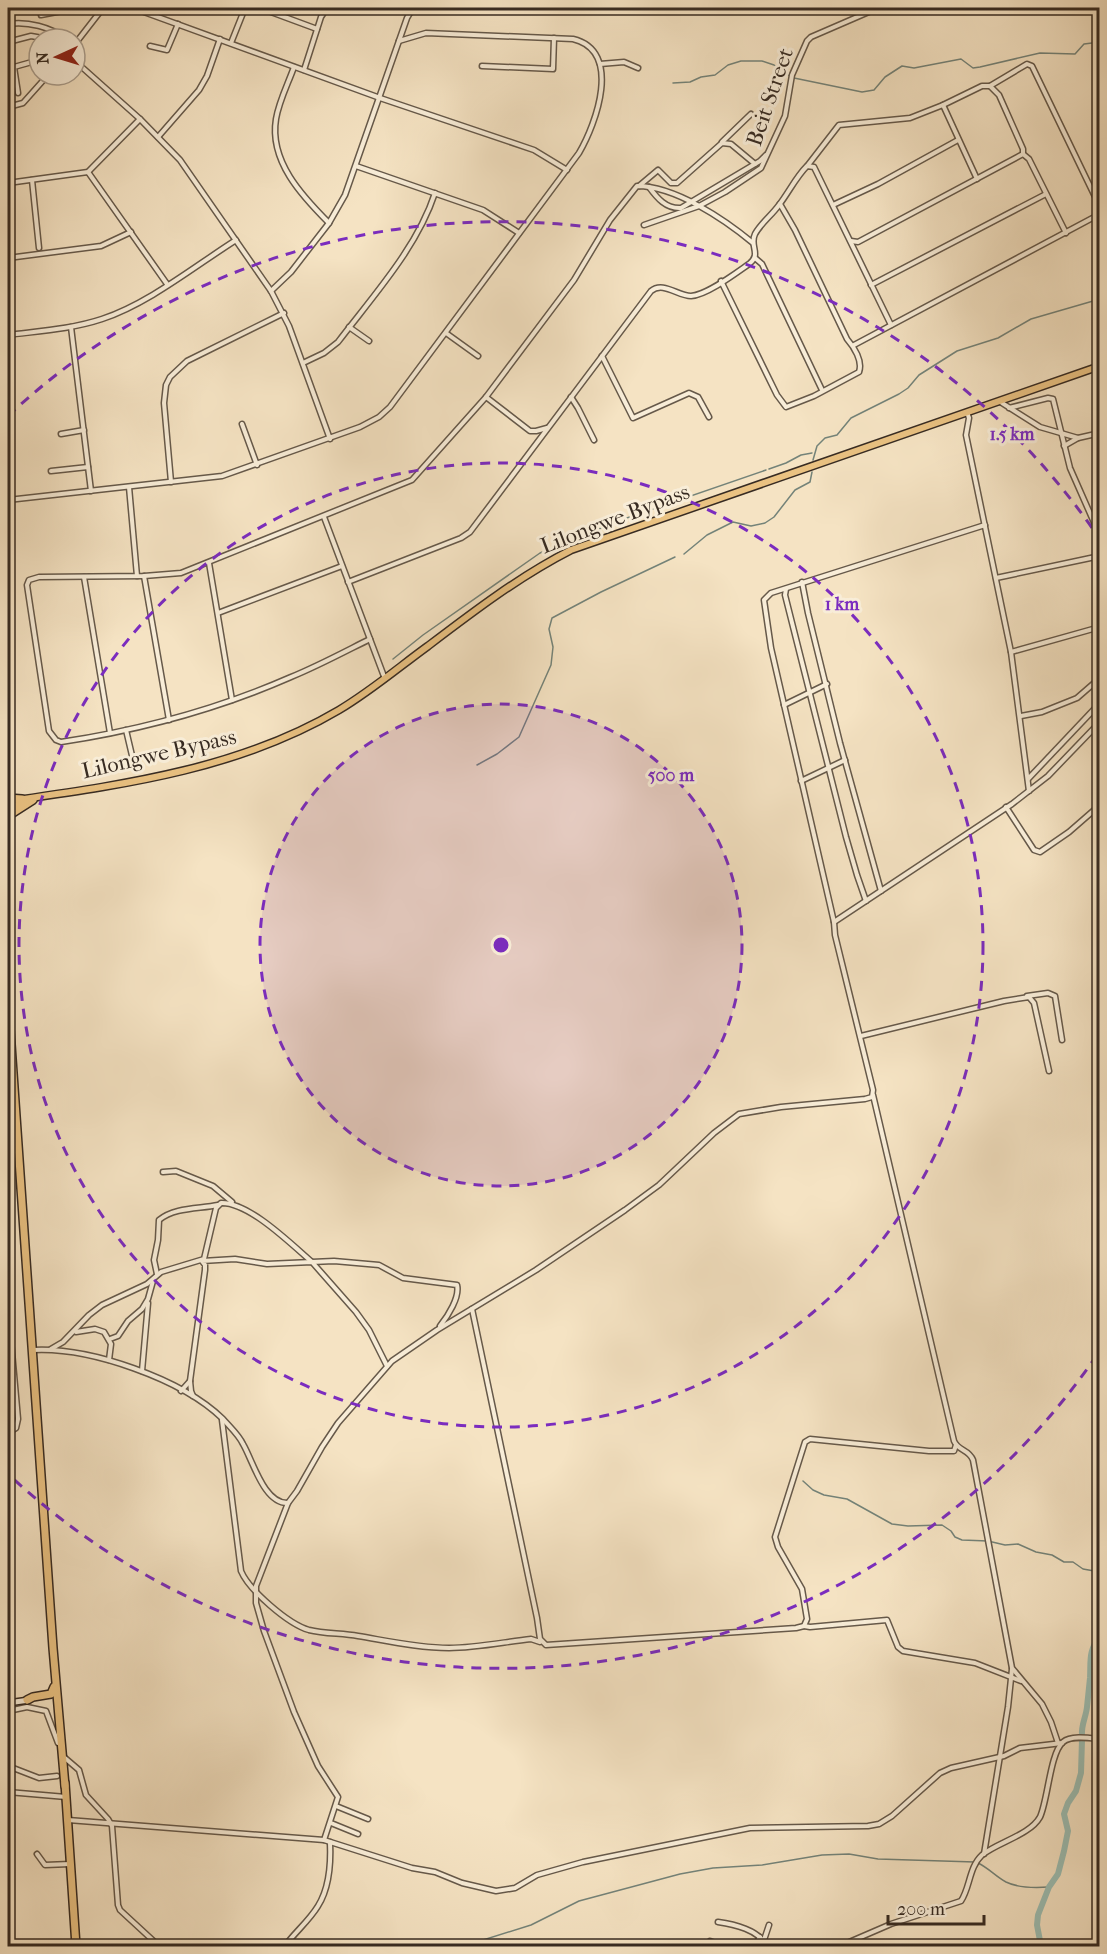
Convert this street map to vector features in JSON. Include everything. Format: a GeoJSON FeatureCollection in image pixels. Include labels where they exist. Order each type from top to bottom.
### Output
{"type":"FeatureCollection","features":[{"type":"Feature","properties":{"kind":"highway"},"geometry":{"type":"LineString","coordinates":[[8,799],[22,799]]}},
{"type":"Feature","properties":{"kind":"highway"},"geometry":{"type":"LineString","coordinates":[[8,816],[35,799]]}},
{"type":"Feature","properties":{"kind":"highway"},"geometry":{"type":"LineString","coordinates":[[8,1001],[76,1947]]}},
{"type":"Feature","properties":{"kind":"highway"},"geometry":{"type":"LineString","coordinates":[[51,1595],[65,1786]]}},
{"type":"Feature","properties":{"kind":"highway"},"geometry":{"type":"LineString","coordinates":[[27,1700],[53,1692],[55,1669]]}},
{"type":"Feature","properties":{"kind":"highway"},"geometry":{"type":"LineString","coordinates":[[46,1698],[55,1707],[60,1732]]}},
{"type":"Feature","properties":{"kind":"main road","name":"Lilongwe Bypass"},"geometry":{"type":"LineString","coordinates":[[8,808],[35,799],[169,775],[237,756],[340,710],[385,679],[505,588],[571,550],[1100,366]]}},
{"type":"Feature","properties":{"kind":"main road","name":"Lilongwe Bypass"},"geometry":{"type":"LineString","coordinates":[[22,799],[35,799]]}},
{"type":"Feature","properties":{"kind":"main road"},"geometry":{"type":"LineString","coordinates":[[8,1704],[59,1697]]}},
{"type":"Feature","properties":{"kind":"street"},"geometry":{"type":"LineString","coordinates":[[40,15],[78,8]]}},
{"type":"Feature","properties":{"kind":"street"},"geometry":{"type":"LineString","coordinates":[[87,29],[103,8]]}},
{"type":"Feature","properties":{"kind":"street"},"geometry":{"type":"LineString","coordinates":[[134,8],[380,98],[534,150],[567,170]]}},
{"type":"Feature","properties":{"kind":"street"},"geometry":{"type":"LineString","coordinates":[[231,44],[245,8]]}},
{"type":"Feature","properties":{"kind":"street"},"geometry":{"type":"LineString","coordinates":[[304,70],[317,29],[327,8]]}},
{"type":"Feature","properties":{"kind":"street"},"geometry":{"type":"LineString","coordinates":[[271,291],[291,272],[328,223],[345,195],[407,18],[413,8]]}},
{"type":"Feature","properties":{"kind":"street","name":"Beit Street"},"geometry":{"type":"LineString","coordinates":[[644,225],[699,206],[761,168],[785,116],[792,75],[807,41],[878,8]]}},
{"type":"Feature","properties":{"kind":"street"},"geometry":{"type":"LineString","coordinates":[[271,12],[317,29]]}},
{"type":"Feature","properties":{"kind":"street"},"geometry":{"type":"LineString","coordinates":[[8,24],[23,22],[42,27]]}},
{"type":"Feature","properties":{"kind":"street"},"geometry":{"type":"LineString","coordinates":[[150,46],[167,50],[178,24]]}},
{"type":"Feature","properties":{"kind":"street"},"geometry":{"type":"LineString","coordinates":[[8,475],[9,500],[222,476],[330,438],[379,417],[411,380],[567,170],[594,124],[601,83],[600,64],[593,51],[583,42],[573,39],[426,33],[399,41]]}},
{"type":"Feature","properties":{"kind":"street"},"geometry":{"type":"LineString","coordinates":[[8,42],[27,37]]}},
{"type":"Feature","properties":{"kind":"street"},"geometry":{"type":"LineString","coordinates":[[482,66],[553,69],[554,38]]}},
{"type":"Feature","properties":{"kind":"street"},"geometry":{"type":"LineString","coordinates":[[158,137],[199,90],[207,76],[220,39]]}},
{"type":"Feature","properties":{"kind":"street"},"geometry":{"type":"LineString","coordinates":[[600,64],[624,62],[638,68]]}},
{"type":"Feature","properties":{"kind":"street"},"geometry":{"type":"LineString","coordinates":[[18,93],[14,67],[27,63]]}},
{"type":"Feature","properties":{"kind":"street"},"geometry":{"type":"LineString","coordinates":[[753,243],[758,229],[780,204],[839,124],[905,119],[943,105],[982,86],[990,86],[1027,64],[1032,66],[1100,207]]}},
{"type":"Feature","properties":{"kind":"street"},"geometry":{"type":"LineString","coordinates":[[294,67],[276,117],[277,151],[303,196],[328,223]]}},
{"type":"Feature","properties":{"kind":"street"},"geometry":{"type":"LineString","coordinates":[[87,72],[140,119],[186,167],[271,291],[284,313],[330,438]]}},
{"type":"Feature","properties":{"kind":"street"},"geometry":{"type":"LineString","coordinates":[[990,86],[999,95],[1023,149],[1023,154],[1029,159],[1066,233]]}},
{"type":"Feature","properties":{"kind":"street"},"geometry":{"type":"LineString","coordinates":[[8,107],[23,103],[37,87]]}},
{"type":"Feature","properties":{"kind":"street"},"geometry":{"type":"LineString","coordinates":[[943,105],[977,179]]}},
{"type":"Feature","properties":{"kind":"street"},"geometry":{"type":"LineString","coordinates":[[370,639],[294,676],[232,700],[169,720],[61,742],[56,740],[49,731],[27,585],[28,580],[39,578],[177,574],[412,480],[486,397],[574,280],[610,220],[636,187],[658,170],[671,183],[678,183],[751,114]]}},
{"type":"Feature","properties":{"kind":"street"},"geometry":{"type":"LineString","coordinates":[[8,183],[88,172],[140,119]]}},
{"type":"Feature","properties":{"kind":"street"},"geometry":{"type":"LineString","coordinates":[[833,205],[878,184],[958,140]]}},
{"type":"Feature","properties":{"kind":"street"},"geometry":{"type":"LineString","coordinates":[[722,143],[731,144],[756,164]]}},
{"type":"Feature","properties":{"kind":"street"},"geometry":{"type":"LineString","coordinates":[[649,187],[659,200],[673,208],[681,208],[756,164],[770,149]]}},
{"type":"Feature","properties":{"kind":"street"},"geometry":{"type":"LineString","coordinates":[[850,241],[858,242],[1023,154]]}},
{"type":"Feature","properties":{"kind":"street"},"geometry":{"type":"LineString","coordinates":[[356,166],[483,210],[519,233]]}},
{"type":"Feature","properties":{"kind":"street"},"geometry":{"type":"LineString","coordinates":[[807,166],[814,167],[891,325]]}},
{"type":"Feature","properties":{"kind":"street"},"geometry":{"type":"LineString","coordinates":[[88,172],[167,285]]}},
{"type":"Feature","properties":{"kind":"street"},"geometry":{"type":"LineString","coordinates":[[32,180],[39,248]]}},
{"type":"Feature","properties":{"kind":"street"},"geometry":{"type":"LineString","coordinates":[[348,582],[467,534],[654,288],[694,296],[749,264],[755,258],[756,249],[753,243],[693,202],[649,187],[639,186]]}},
{"type":"Feature","properties":{"kind":"street"},"geometry":{"type":"LineString","coordinates":[[303,363],[332,347],[349,327],[416,237],[435,193]]}},
{"type":"Feature","properties":{"kind":"street"},"geometry":{"type":"LineString","coordinates":[[871,285],[1046,194]]}},
{"type":"Feature","properties":{"kind":"street"},"geometry":{"type":"LineString","coordinates":[[721,281],[777,395],[788,408],[859,372],[861,365],[854,345],[847,339],[795,230],[780,204]]}},
{"type":"Feature","properties":{"kind":"street"},"geometry":{"type":"LineString","coordinates":[[854,345],[1100,214]]}},
{"type":"Feature","properties":{"kind":"street"},"geometry":{"type":"LineString","coordinates":[[8,258],[101,246],[131,232]]}},
{"type":"Feature","properties":{"kind":"street"},"geometry":{"type":"LineString","coordinates":[[8,335],[70,327],[121,312],[236,240]]}},
{"type":"Feature","properties":{"kind":"street"},"geometry":{"type":"LineString","coordinates":[[755,258],[762,264],[822,390]]}},
{"type":"Feature","properties":{"kind":"street"},"geometry":{"type":"LineString","coordinates":[[171,482],[164,403],[166,384],[170,377],[187,361],[284,313]]}},
{"type":"Feature","properties":{"kind":"street"},"geometry":{"type":"LineString","coordinates":[[70,327],[92,491]]}},
{"type":"Feature","properties":{"kind":"street"},"geometry":{"type":"LineString","coordinates":[[349,327],[369,341]]}},
{"type":"Feature","properties":{"kind":"street"},"geometry":{"type":"LineString","coordinates":[[446,333],[478,356]]}},
{"type":"Feature","properties":{"kind":"street"},"geometry":{"type":"LineString","coordinates":[[602,356],[633,418],[689,393],[698,397],[709,417]]}},
{"type":"Feature","properties":{"kind":"street"},"geometry":{"type":"LineString","coordinates":[[486,397],[530,431],[548,428]]}},
{"type":"Feature","properties":{"kind":"street"},"geometry":{"type":"LineString","coordinates":[[571,397],[594,440]]}},
{"type":"Feature","properties":{"kind":"street"},"geometry":{"type":"LineString","coordinates":[[1009,408],[1048,398],[1053,399],[1071,468],[1100,536]]}},
{"type":"Feature","properties":{"kind":"street"},"geometry":{"type":"LineString","coordinates":[[998,401],[1040,427],[1078,438]]}},
{"type":"Feature","properties":{"kind":"street"},"geometry":{"type":"LineString","coordinates":[[967,412],[969,418],[966,435],[1011,652],[1029,791]]}},
{"type":"Feature","properties":{"kind":"street"},"geometry":{"type":"LineString","coordinates":[[242,424],[257,465]]}},
{"type":"Feature","properties":{"kind":"street"},"geometry":{"type":"LineString","coordinates":[[61,434],[84,430]]}},
{"type":"Feature","properties":{"kind":"street"},"geometry":{"type":"LineString","coordinates":[[1065,446],[1078,438],[1100,433]]}},
{"type":"Feature","properties":{"kind":"street"},"geometry":{"type":"LineString","coordinates":[[51,471],[88,467]]}},
{"type":"Feature","properties":{"kind":"street"},"geometry":{"type":"LineString","coordinates":[[129,487],[137,576]]}},
{"type":"Feature","properties":{"kind":"street"},"geometry":{"type":"LineString","coordinates":[[324,516],[385,679]]}},
{"type":"Feature","properties":{"kind":"street"},"geometry":{"type":"LineString","coordinates":[[804,1626],[807,1619],[802,1589],[797,1576],[776,1544],[775,1537],[805,1442],[810,1439],[929,1451],[954,1451],[956,1445],[861,1036],[835,935],[834,921],[771,648],[764,600],[771,593],[802,582],[985,525]]}},
{"type":"Feature","properties":{"kind":"street"},"geometry":{"type":"LineString","coordinates":[[996,578],[1100,556]]}},
{"type":"Feature","properties":{"kind":"street"},"geometry":{"type":"LineString","coordinates":[[209,562],[232,700]]}},
{"type":"Feature","properties":{"kind":"street"},"geometry":{"type":"LineString","coordinates":[[218,613],[342,566]]}},
{"type":"Feature","properties":{"kind":"street"},"geometry":{"type":"LineString","coordinates":[[144,576],[169,720]]}},
{"type":"Feature","properties":{"kind":"street"},"geometry":{"type":"LineString","coordinates":[[84,577],[110,733]]}},
{"type":"Feature","properties":{"kind":"street"},"geometry":{"type":"LineString","coordinates":[[802,582],[845,760],[881,891]]}},
{"type":"Feature","properties":{"kind":"street"},"geometry":{"type":"LineString","coordinates":[[786,588],[785,595],[809,692],[856,875],[866,901]]}},
{"type":"Feature","properties":{"kind":"street"},"geometry":{"type":"LineString","coordinates":[[1011,652],[1100,627]]}},
{"type":"Feature","properties":{"kind":"street"},"geometry":{"type":"LineString","coordinates":[[1020,716],[1042,712],[1077,698],[1100,678]]}},
{"type":"Feature","properties":{"kind":"street"},"geometry":{"type":"LineString","coordinates":[[784,705],[827,684]]}},
{"type":"Feature","properties":{"kind":"street"},"geometry":{"type":"LineString","coordinates":[[1027,779],[1100,704]]}},
{"type":"Feature","properties":{"kind":"street"},"geometry":{"type":"LineString","coordinates":[[834,921],[1029,791],[1048,776],[1100,722]]}},
{"type":"Feature","properties":{"kind":"street"},"geometry":{"type":"LineString","coordinates":[[126,730],[134,764]]}},
{"type":"Feature","properties":{"kind":"street"},"geometry":{"type":"LineString","coordinates":[[801,781],[845,760]]}},
{"type":"Feature","properties":{"kind":"street"},"geometry":{"type":"LineString","coordinates":[[1006,807],[1034,850],[1040,852],[1070,832],[1100,805]]}},
{"type":"Feature","properties":{"kind":"street"},"geometry":{"type":"LineString","coordinates":[[861,1036],[1048,993],[1055,996],[1062,1040]]}},
{"type":"Feature","properties":{"kind":"street"},"geometry":{"type":"LineString","coordinates":[[1026,997],[1031,998],[1034,1003],[1049,1071]]}},
{"type":"Feature","properties":{"kind":"street"},"geometry":{"type":"LineString","coordinates":[[255,1592],[281,1517],[322,1447],[338,1423],[399,1355],[536,1270],[642,1198],[672,1174],[714,1133],[739,1114],[781,1107],[866,1099],[873,1095]]}},
{"type":"Feature","properties":{"kind":"street"},"geometry":{"type":"LineString","coordinates":[[163,1172],[176,1171],[213,1186],[235,1205],[284,1237],[312,1262],[356,1312],[369,1330],[387,1366]]}},
{"type":"Feature","properties":{"kind":"street"},"geometry":{"type":"LineString","coordinates":[[157,1274],[154,1264],[159,1220],[171,1213],[195,1207],[225,1203],[235,1205]]}},
{"type":"Feature","properties":{"kind":"street"},"geometry":{"type":"LineString","coordinates":[[202,1261],[207,1254],[218,1204]]}},
{"type":"Feature","properties":{"kind":"street"},"geometry":{"type":"LineString","coordinates":[[142,1371],[148,1299],[153,1280],[157,1274],[202,1261],[235,1259],[267,1264],[334,1261],[379,1265],[403,1278],[457,1285],[459,1289],[452,1307],[437,1330]]}},
{"type":"Feature","properties":{"kind":"street"},"geometry":{"type":"LineString","coordinates":[[194,1397],[190,1381],[205,1270],[202,1261]]}},
{"type":"Feature","properties":{"kind":"street"},"geometry":{"type":"LineString","coordinates":[[50,1349],[63,1342],[95,1309],[153,1280]]}},
{"type":"Feature","properties":{"kind":"street"},"geometry":{"type":"LineString","coordinates":[[110,1340],[118,1336],[128,1321],[142,1310],[148,1299]]}},
{"type":"Feature","properties":{"kind":"street"},"geometry":{"type":"LineString","coordinates":[[8,1306],[18,1423],[16,1428],[8,1433]]}},
{"type":"Feature","properties":{"kind":"street"},"geometry":{"type":"LineString","coordinates":[[472,1309],[541,1642]]}},
{"type":"Feature","properties":{"kind":"street"},"geometry":{"type":"LineString","coordinates":[[74,1332],[100,1330],[110,1340],[109,1360]]}},
{"type":"Feature","properties":{"kind":"street"},"geometry":{"type":"LineString","coordinates":[[33,1350],[50,1349],[109,1360],[142,1371],[194,1397],[222,1418],[241,1440],[253,1467],[267,1490],[277,1501],[288,1503]]}},
{"type":"Feature","properties":{"kind":"street"},"geometry":{"type":"LineString","coordinates":[[181,1391],[190,1381]]}},
{"type":"Feature","properties":{"kind":"street"},"geometry":{"type":"LineString","coordinates":[[222,1418],[240,1568],[255,1592],[264,1631],[291,1704],[318,1766],[338,1797],[324,1840]]}},
{"type":"Feature","properties":{"kind":"street"},"geometry":{"type":"LineString","coordinates":[[840,1947],[891,1924],[958,1903],[964,1896],[976,1864],[986,1847],[1012,1668],[973,1460],[969,1452],[956,1445]]}},
{"type":"Feature","properties":{"kind":"street"},"geometry":{"type":"LineString","coordinates":[[255,1592],[299,1626],[329,1634],[438,1648],[531,1639],[549,1646],[887,1620],[897,1644],[903,1651],[975,1663],[1022,1681]]}},
{"type":"Feature","properties":{"kind":"street"},"geometry":{"type":"LineString","coordinates":[[983,1854],[1021,1833],[1038,1819],[1060,1743],[1042,1704],[1012,1668]]}},
{"type":"Feature","properties":{"kind":"street"},"geometry":{"type":"LineString","coordinates":[[8,1711],[35,1708],[46,1711],[50,1716],[58,1742],[65,1797],[8,1792]]}},
{"type":"Feature","properties":{"kind":"street"},"geometry":{"type":"LineString","coordinates":[[68,1820],[324,1840],[494,1891],[506,1891],[537,1875],[583,1862],[750,1828],[879,1824],[892,1816],[940,1773],[1017,1749],[1076,1739],[1100,1739]]}},
{"type":"Feature","properties":{"kind":"street"},"geometry":{"type":"LineString","coordinates":[[64,1758],[79,1770],[86,1795],[110,1822],[114,1833],[116,1890],[120,1910],[159,1947]]}},
{"type":"Feature","properties":{"kind":"street"},"geometry":{"type":"LineString","coordinates":[[8,1766],[39,1778],[57,1776]]}},
{"type":"Feature","properties":{"kind":"street"},"geometry":{"type":"LineString","coordinates":[[336,1806],[368,1819]]}},
{"type":"Feature","properties":{"kind":"street"},"geometry":{"type":"LineString","coordinates":[[331,1823],[358,1834]]}},
{"type":"Feature","properties":{"kind":"street"},"geometry":{"type":"LineString","coordinates":[[285,1947],[314,1913],[322,1897],[331,1860],[330,1842]]}},
{"type":"Feature","properties":{"kind":"street"},"geometry":{"type":"LineString","coordinates":[[37,1854],[45,1865],[71,1863]]}},
{"type":"Feature","properties":{"kind":"street"},"geometry":{"type":"LineString","coordinates":[[718,1922],[748,1930],[762,1939],[766,1947]]}},
{"type":"Feature","properties":{"kind":"street"},"geometry":{"type":"LineString","coordinates":[[755,1947],[769,1925]]}},
{"type":"Feature","properties":{"kind":"street"},"geometry":{"type":"LineString","coordinates":[[710,1941],[723,1947]]}},
{"type":"Feature","properties":{"kind":"waterway"},"geometry":{"type":"LineString","coordinates":[[794,78],[862,92],[874,90],[885,77],[902,66],[914,68],[961,59],[973,68],[1040,53],[1075,54],[1084,44],[1100,42]]}},
{"type":"Feature","properties":{"kind":"waterway"},"geometry":{"type":"LineString","coordinates":[[673,83],[690,82],[701,77],[715,75],[728,65],[741,61],[762,61],[774,65],[791,77]]}},
{"type":"Feature","properties":{"kind":"waterway"},"geometry":{"type":"LineString","coordinates":[[813,460],[817,446],[825,438],[837,435],[851,418],[899,394],[908,388],[919,375],[957,351],[998,338],[1031,319],[1100,299]]}},
{"type":"Feature","properties":{"kind":"waterway"},"geometry":{"type":"LineString","coordinates":[[769,469],[801,455],[812,453]]}},
{"type":"Feature","properties":{"kind":"waterway"},"geometry":{"type":"LineString","coordinates":[[393,659],[423,635],[540,553],[621,520],[766,470]]}},
{"type":"Feature","properties":{"kind":"waterway"},"geometry":{"type":"LineString","coordinates":[[684,554],[707,535],[733,522],[751,526],[765,523],[774,517],[795,490],[810,482],[812,472]]}},
{"type":"Feature","properties":{"kind":"waterway"},"geometry":{"type":"LineString","coordinates":[[477,765],[497,754],[519,737],[551,665],[553,647],[549,629],[552,618],[675,557]]}},
{"type":"Feature","properties":{"kind":"waterway"},"geometry":{"type":"LineString","coordinates":[[803,1481],[813,1490],[824,1495],[847,1499],[892,1524],[942,1525],[962,1540],[988,1541],[1005,1545],[1018,1544],[1036,1552],[1052,1555],[1064,1562],[1073,1562],[1083,1569],[1100,1572]]}},
{"type":"Feature","properties":{"kind":"waterway"},"geometry":{"type":"LineString","coordinates":[[1082,1735],[1091,1656],[1100,1636]]}},
{"type":"Feature","properties":{"kind":"waterway"},"geometry":{"type":"LineString","coordinates":[[1041,1946],[1037,1925],[1038,1915],[1049,1887],[1058,1874],[1064,1851],[1068,1831],[1064,1814],[1076,1791],[1081,1773],[1082,1740]]}},
{"type":"Feature","properties":{"kind":"waterway"},"geometry":{"type":"LineString","coordinates":[[464,1946],[531,1925],[579,1901],[680,1874],[713,1868],[762,1865],[822,1855],[849,1854],[878,1859],[975,1862]]}},
{"type":"Feature","properties":{"kind":"waterway"},"geometry":{"type":"LineString","coordinates":[[978,1863],[1011,1884],[1049,1887]]}}]}
